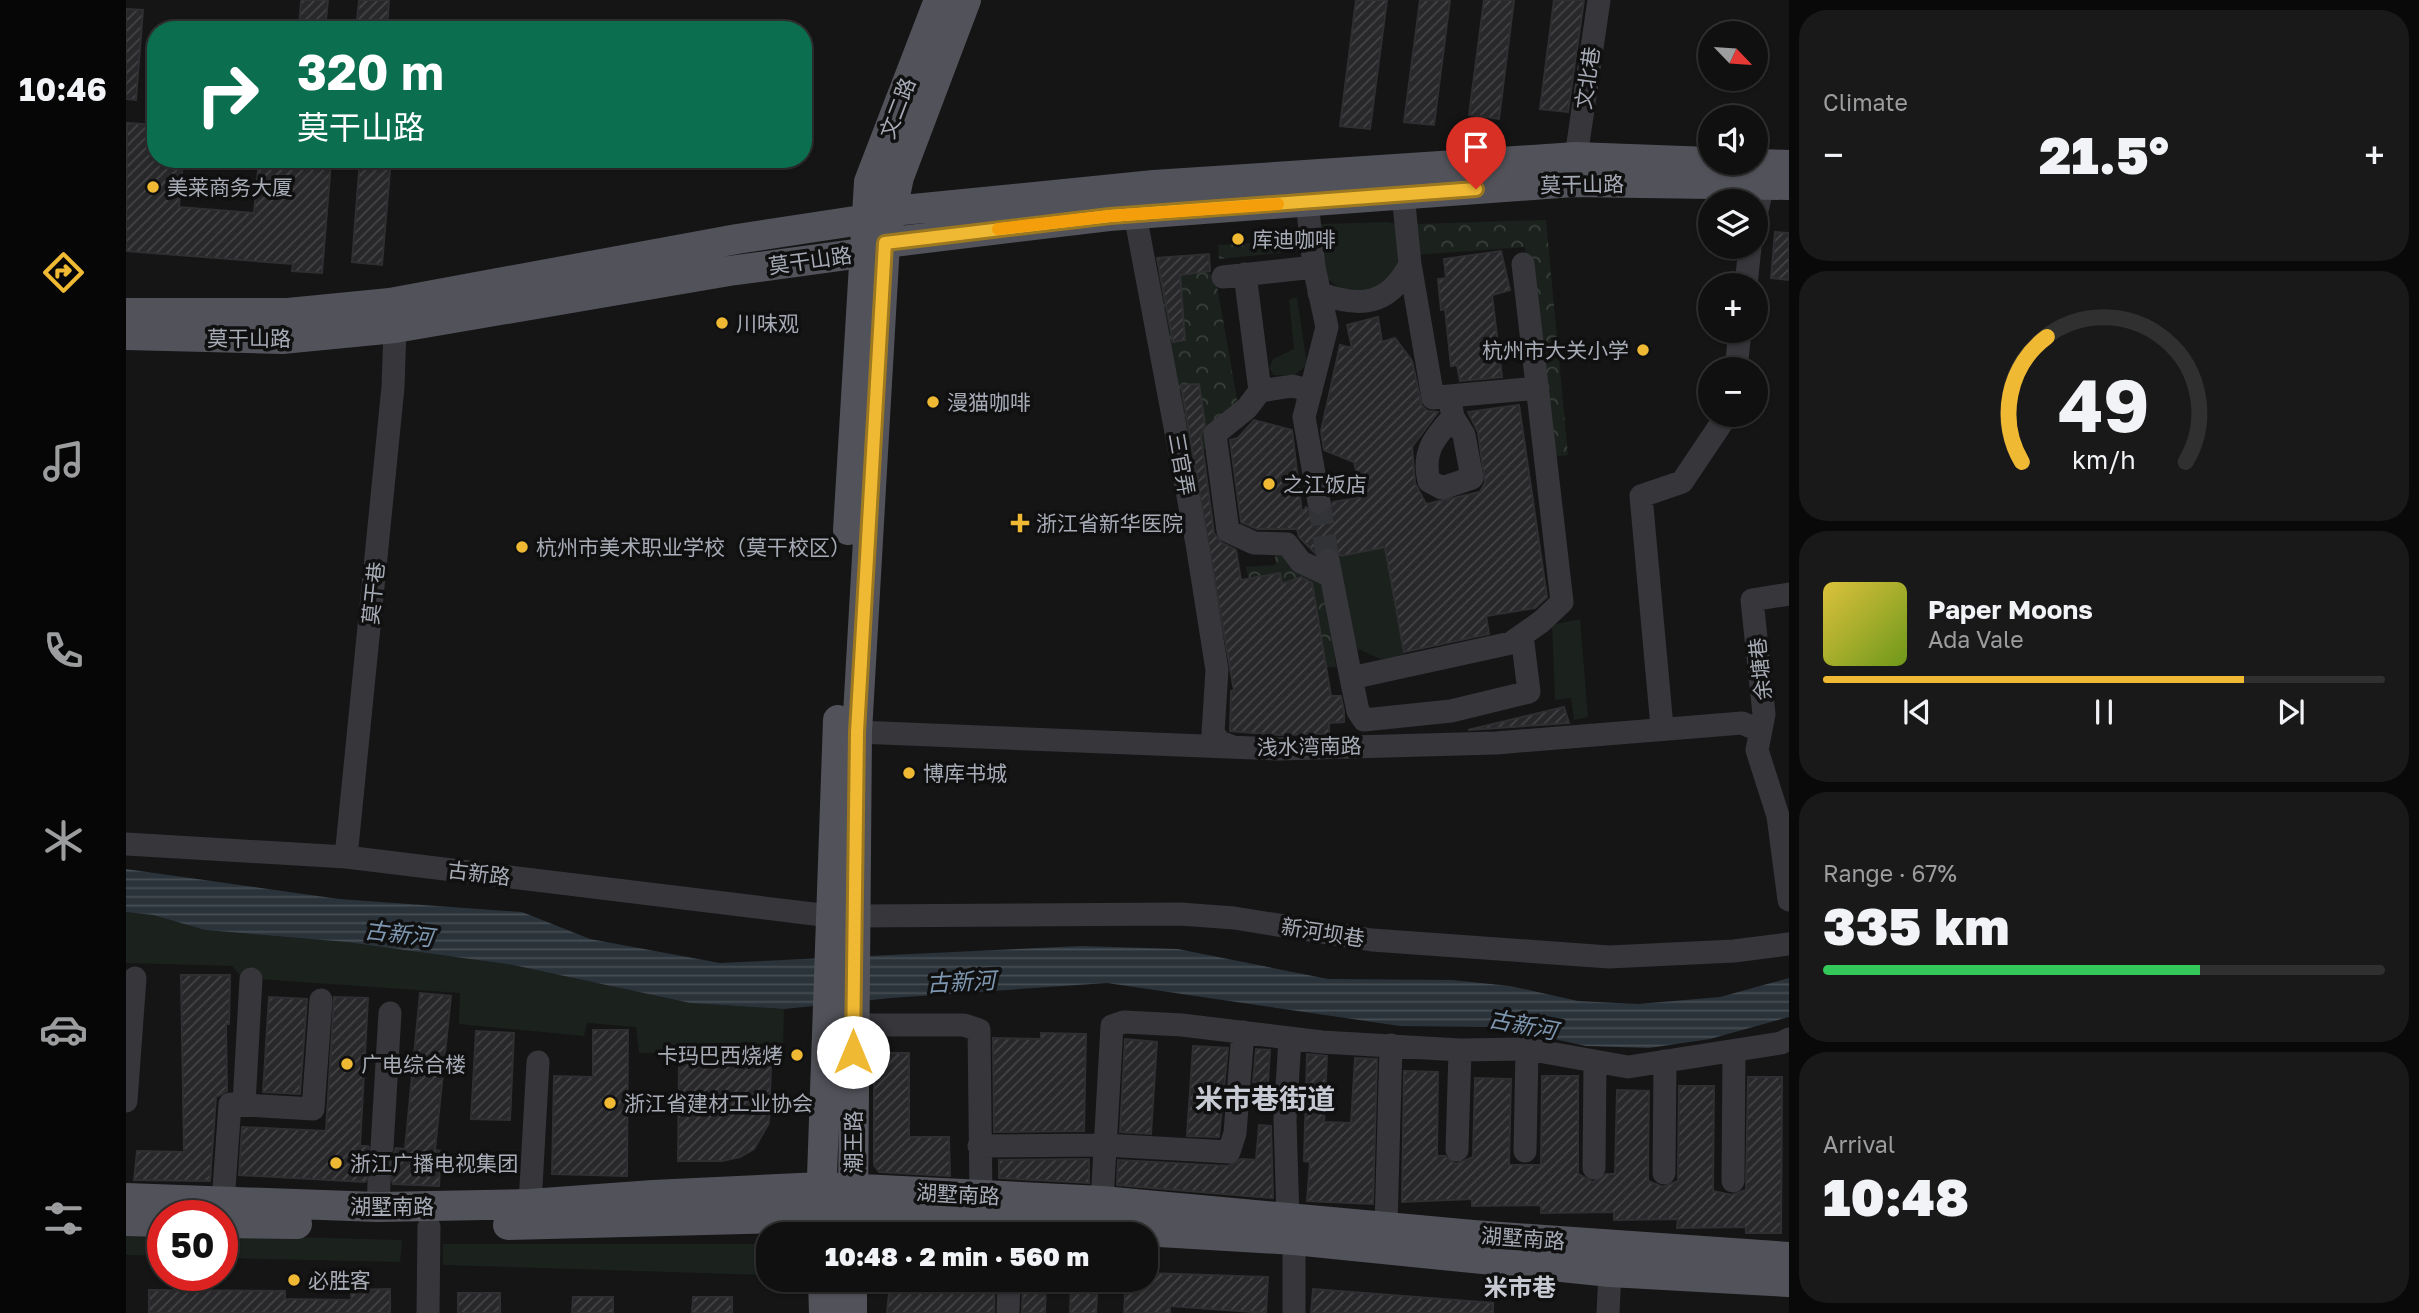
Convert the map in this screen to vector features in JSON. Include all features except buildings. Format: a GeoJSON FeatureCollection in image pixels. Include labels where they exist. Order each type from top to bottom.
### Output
{"type":"FeatureCollection","features":[{"type":"Feature","properties":{"kind":"main road","name":"文二路"},"geometry":{"type":"LineString","coordinates":[[877,232],[869,181],[939,0]]}},
{"type":"Feature","properties":{"kind":"main road","name":"文二路"},"geometry":{"type":"LineString","coordinates":[[877,232],[966,0]]}},
{"type":"Feature","properties":{"kind":"main road","name":"莫干山路"},"geometry":{"type":"LineString","coordinates":[[126,335],[282,339],[395,328],[729,271],[877,232],[1154,185],[1576,157],[1698,162]]}},
{"type":"Feature","properties":{"kind":"main road"},"geometry":{"type":"LineString","coordinates":[[1768,164],[1789,164]]}},
{"type":"Feature","properties":{"kind":"main road","name":"莫干山路"},"geometry":{"type":"LineString","coordinates":[[126,313],[288,313],[390,303],[737,239],[877,232],[1573,182],[1776,185]]}},
{"type":"Feature","properties":{"kind":"main road","name":"潮王路"},"geometry":{"type":"LineString","coordinates":[[843,916],[857,732],[877,232]]}},
{"type":"Feature","properties":{"kind":"main road","name":"潮王路"},"geometry":{"type":"LineString","coordinates":[[853,1222],[844,1015],[843,916],[877,232]]}},
{"type":"Feature","properties":{"kind":"main road","name":"潮王路"},"geometry":{"type":"LineString","coordinates":[[821,1222],[821,1187],[844,1015]]}},
{"type":"Feature","properties":{"kind":"main road","name":"湖墅南路"},"geometry":{"type":"LineString","coordinates":[[238,1210],[378,1195],[530,1205],[653,1195],[821,1187],[1102,1201],[1291,1230],[1610,1272],[1789,1282]]}},
{"type":"Feature","properties":{"kind":"main road","name":"湖墅南路"},"geometry":{"type":"LineString","coordinates":[[126,1198],[147,1201]]}},
{"type":"Feature","properties":{"kind":"main road","name":"湖墅南路"},"geometry":{"type":"LineString","coordinates":[[238,1213],[429,1227],[756,1225]]}},
{"type":"Feature","properties":{"kind":"main road"},"geometry":{"type":"LineString","coordinates":[[126,1221],[147,1222]]}},
{"type":"Feature","properties":{"kind":"main road","name":"湖墅南路"},"geometry":{"type":"LineString","coordinates":[[1158,1229],[1291,1230],[1386,1226],[1789,1257]]}},
{"type":"Feature","properties":{"kind":"main road"},"geometry":{"type":"LineString","coordinates":[[823,1292],[824,1313]]}},
{"type":"Feature","properties":{"kind":"main road"},"geometry":{"type":"LineString","coordinates":[[852,1292],[852,1313]]}},
{"type":"Feature","properties":{"kind":"street","name":"文北巷"},"geometry":{"type":"LineString","coordinates":[[1576,157],[1599,0]]}},
{"type":"Feature","properties":{"kind":"street"},"geometry":{"type":"LineString","coordinates":[[1403,194],[1410,264],[1433,398],[1451,406],[1538,388]]}},
{"type":"Feature","properties":{"kind":"street"},"geometry":{"type":"LineString","coordinates":[[1307,201],[1314,267],[1327,327],[1304,417],[1319,502]]}},
{"type":"Feature","properties":{"kind":"street","name":"三官弄"},"geometry":{"type":"LineString","coordinates":[[1135,214],[1197,544],[1217,670],[1213,733],[1220,742],[1233,747]]}},
{"type":"Feature","properties":{"kind":"street"},"geometry":{"type":"LineString","coordinates":[[1319,293],[1337,300],[1375,300],[1392,292],[1410,264]]}},
{"type":"Feature","properties":{"kind":"street"},"geometry":{"type":"LineString","coordinates":[[1351,678],[1511,643],[1562,602],[1523,264]]}},
{"type":"Feature","properties":{"kind":"street"},"geometry":{"type":"LineString","coordinates":[[1260,391],[1234,275],[1314,267]]}},
{"type":"Feature","properties":{"kind":"street","name":"莫干巷"},"geometry":{"type":"LineString","coordinates":[[346,857],[393,387],[395,328]]}},
{"type":"Feature","properties":{"kind":"street"},"geometry":{"type":"LineString","coordinates":[[1311,391],[1293,386],[1260,391],[1247,408],[1215,435],[1228,531],[1254,543],[1287,544],[1301,562],[1330,568],[1358,711],[1364,720],[1451,711],[1529,692],[1522,635]]}},
{"type":"Feature","properties":{"kind":"street"},"geometry":{"type":"LineString","coordinates":[[1662,727],[1641,496],[1682,482],[1719,427]]}},
{"type":"Feature","properties":{"kind":"street","name":"余塘巷"},"geometry":{"type":"LineString","coordinates":[[1788,597],[1752,600],[1764,714],[1757,750],[1783,817],[1789,900]]}},
{"type":"Feature","properties":{"kind":"street","name":"浅水湾南路"},"geometry":{"type":"LineString","coordinates":[[857,732],[1279,749],[1496,743],[1662,727],[1742,723],[1759,730]]}},
{"type":"Feature","properties":{"kind":"street","name":"古新路"},"geometry":{"type":"LineString","coordinates":[[126,844],[346,857],[843,916]]}},
{"type":"Feature","properties":{"kind":"street","name":"新河坝巷"},"geometry":{"type":"LineString","coordinates":[[843,916],[1180,914],[1234,918],[1373,940],[1609,957],[1734,951],[1789,944]]}},
{"type":"Feature","properties":{"kind":"street"},"geometry":{"type":"LineString","coordinates":[[126,1101],[135,978]]}},
{"type":"Feature","properties":{"kind":"street"},"geometry":{"type":"LineString","coordinates":[[244,1104],[251,979]]}},
{"type":"Feature","properties":{"kind":"street"},"geometry":{"type":"LineString","coordinates":[[224,1200],[230,1104],[313,1109],[321,1000]]}},
{"type":"Feature","properties":{"kind":"street"},"geometry":{"type":"LineString","coordinates":[[382,1147],[390,1013]]}},
{"type":"Feature","properties":{"kind":"street"},"geometry":{"type":"LineString","coordinates":[[844,1015],[964,1025],[979,1030],[981,1196]]}},
{"type":"Feature","properties":{"kind":"street"},"geometry":{"type":"LineString","coordinates":[[1102,1201],[1112,1026],[1124,1022],[1181,1025],[1290,1038],[1460,1050],[1527,1049],[1628,1067],[1734,1051],[1789,1039]]}},
{"type":"Feature","properties":{"kind":"street"},"geometry":{"type":"LineString","coordinates":[[979,1146],[1104,1145],[1229,1152],[1235,1133],[1243,1032]]}},
{"type":"Feature","properties":{"kind":"street"},"geometry":{"type":"LineString","coordinates":[[1290,1038],[1285,1120],[1294,1313]]}},
{"type":"Feature","properties":{"kind":"street"},"geometry":{"type":"LineString","coordinates":[[1386,1226],[1391,1045]]}},
{"type":"Feature","properties":{"kind":"street"},"geometry":{"type":"LineString","coordinates":[[1525,1151],[1527,1049]]}},
{"type":"Feature","properties":{"kind":"street"},"geometry":{"type":"LineString","coordinates":[[1457,1150],[1460,1050]]}},
{"type":"Feature","properties":{"kind":"street"},"geometry":{"type":"LineString","coordinates":[[1733,1181],[1734,1051]]}},
{"type":"Feature","properties":{"kind":"street"},"geometry":{"type":"LineString","coordinates":[[530,1205],[538,1062]]}},
{"type":"Feature","properties":{"kind":"street"},"geometry":{"type":"LineString","coordinates":[[1594,1168],[1595,1062]]}},
{"type":"Feature","properties":{"kind":"street"},"geometry":{"type":"LineString","coordinates":[[1664,1173],[1665,1062]]}},
{"type":"Feature","properties":{"kind":"street"},"geometry":{"type":"LineString","coordinates":[[428,1313],[429,1227]]}},
{"type":"Feature","properties":{"kind":"street"},"geometry":{"type":"LineString","coordinates":[[1608,1313],[1610,1272]]}},
{"type":"Feature","properties":{"kind":"street"},"geometry":{"type":"LineString","coordinates":[[1008,1313],[1009,1292]]}},
{"type":"Feature","properties":{"kind":"green space"},"geometry":{"type":"Polygon","coordinates":[[[1546,220],[1568,455],[1549,457],[1525,247],[1415,255],[1414,232],[1417,224],[1546,220]]]}},
{"type":"Feature","properties":{"kind":"green space"},"geometry":{"type":"Polygon","coordinates":[[[1388,222],[1400,225],[1401,257],[1390,276],[1371,291],[1341,289],[1320,274],[1320,224],[1388,222]]]}},
{"type":"Feature","properties":{"kind":"green space"},"geometry":{"type":"Polygon","coordinates":[[[1298,240],[1300,251],[1219,259],[1218,245],[1298,240]]]}},
{"type":"Feature","properties":{"kind":"green space"},"geometry":{"type":"Polygon","coordinates":[[[1204,266],[1216,280],[1241,422],[1202,450],[1184,448],[1158,271],[1204,266]]]}},
{"type":"Feature","properties":{"kind":"green space"},"geometry":{"type":"Polygon","coordinates":[[[1297,297],[1307,365],[1293,376],[1274,375],[1269,368],[1273,359],[1294,349],[1289,300],[1297,297]]]}},
{"type":"Feature","properties":{"kind":"green space"},"geometry":{"type":"Polygon","coordinates":[[[1385,547],[1405,656],[1380,659],[1354,647],[1336,558],[1385,547]]]}},
{"type":"Feature","properties":{"kind":"green space"},"geometry":{"type":"Polygon","coordinates":[[[1274,549],[1324,579],[1336,667],[1287,667],[1250,585],[1246,567],[1276,565],[1274,549]]]}},
{"type":"Feature","properties":{"kind":"green space"},"geometry":{"type":"Polygon","coordinates":[[[1580,619],[1588,717],[1574,720],[1571,698],[1555,700],[1552,625],[1580,619]]]}},
{"type":"Feature","properties":{"kind":"green space"},"geometry":{"type":"Polygon","coordinates":[[[126,912],[153,915],[205,930],[346,942],[513,965],[690,1003],[784,1009],[783,1053],[639,1053],[636,1027],[587,1023],[584,1036],[459,1024],[460,993],[242,978],[232,966],[126,963],[126,912]]]}},
{"type":"Feature","properties":{"kind":"green space"},"geometry":{"type":"Polygon","coordinates":[[[126,1232],[147,1233],[147,1256],[126,1255],[126,1232]]]}},
{"type":"Feature","properties":{"kind":"green space"},"geometry":{"type":"Polygon","coordinates":[[[238,1235],[402,1240],[400,1262],[238,1258],[238,1235]]]}},
{"type":"Feature","properties":{"kind":"green space"},"geometry":{"type":"Polygon","coordinates":[[[443,1244],[756,1244],[756,1275],[443,1265],[443,1244]]]}},
{"type":"Feature","properties":{"kind":"water","name":"古新河"},"geometry":{"type":"Polygon","coordinates":[[[126,869],[339,899],[522,912],[590,939],[720,963],[1081,946],[1178,949],[1328,979],[1452,980],[1510,986],[1578,1001],[1638,1004],[1720,997],[1789,978],[1789,1017],[1710,1039],[1649,1048],[1586,1046],[1499,1027],[1400,1026],[1107,983],[891,998],[784,1009],[690,1003],[513,965],[346,942],[205,930],[153,915],[126,912],[126,869]]]}},
{"type":"Feature","properties":{"kind":"tunnel"},"geometry":{"type":"LineString","coordinates":[[1319,502],[1328,560]]}},
{"type":"Feature","properties":{"kind":"tunnel"},"geometry":{"type":"LineString","coordinates":[[379,1183],[382,1147]]}},
{"type":"Feature","properties":{"kind":"slow traffic"},"geometry":{"type":"LineString","coordinates":[[998,229],[1110,216],[1278,204]]}},
{"type":"Feature","properties":{"kind":"place","name":"美莱商务大厦"},"geometry":{"type":"Point","coordinates":[153,187]}},
{"type":"Feature","properties":{"kind":"place","name":"库迪咖啡"},"geometry":{"type":"Point","coordinates":[1238,239]}},
{"type":"Feature","properties":{"kind":"place","name":"川味观"},"geometry":{"type":"Point","coordinates":[722,323]}},
{"type":"Feature","properties":{"kind":"place","name":"杭州市大关小学"},"geometry":{"type":"Point","coordinates":[1643,350]}},
{"type":"Feature","properties":{"kind":"place","name":"漫猫咖啡"},"geometry":{"type":"Point","coordinates":[933,402]}},
{"type":"Feature","properties":{"kind":"place","name":"之江饭店"},"geometry":{"type":"Point","coordinates":[1269,484]}},
{"type":"Feature","properties":{"kind":"place","name":"浙江省新华医院"},"geometry":{"type":"Point","coordinates":[1020,523]}},
{"type":"Feature","properties":{"kind":"place","name":"杭州市美术职业学校（莫干校区）"},"geometry":{"type":"Point","coordinates":[522,547]}},
{"type":"Feature","properties":{"kind":"place","name":"博库书城"},"geometry":{"type":"Point","coordinates":[909,773]}},
{"type":"Feature","properties":{"kind":"place","name":"卡玛巴西烧烤"},"geometry":{"type":"Point","coordinates":[797,1055]}},
{"type":"Feature","properties":{"kind":"place","name":"广电综合楼"},"geometry":{"type":"Point","coordinates":[347,1064]}},
{"type":"Feature","properties":{"kind":"place","name":"浙江省建材工业协会"},"geometry":{"type":"Point","coordinates":[610,1103]}},
{"type":"Feature","properties":{"kind":"place","name":"浙江广播电视集团"},"geometry":{"type":"Point","coordinates":[336,1163]}},
{"type":"Feature","properties":{"kind":"place","name":"必胜客"},"geometry":{"type":"Point","coordinates":[294,1280]}},
{"type":"Feature","properties":{"kind":"district","name":"米市巷街道"},"geometry":{"type":"Point","coordinates":[1265,1098]}},
{"type":"Feature","properties":{"kind":"district","name":"米市巷"},"geometry":{"type":"Point","coordinates":[1520,1286]}},
{"type":"Feature","properties":{"kind":"route"},"geometry":{"type":"LineString","coordinates":[[853,1052],[857,732],[885,243],[1110,216],[1476,189]]}}]}
